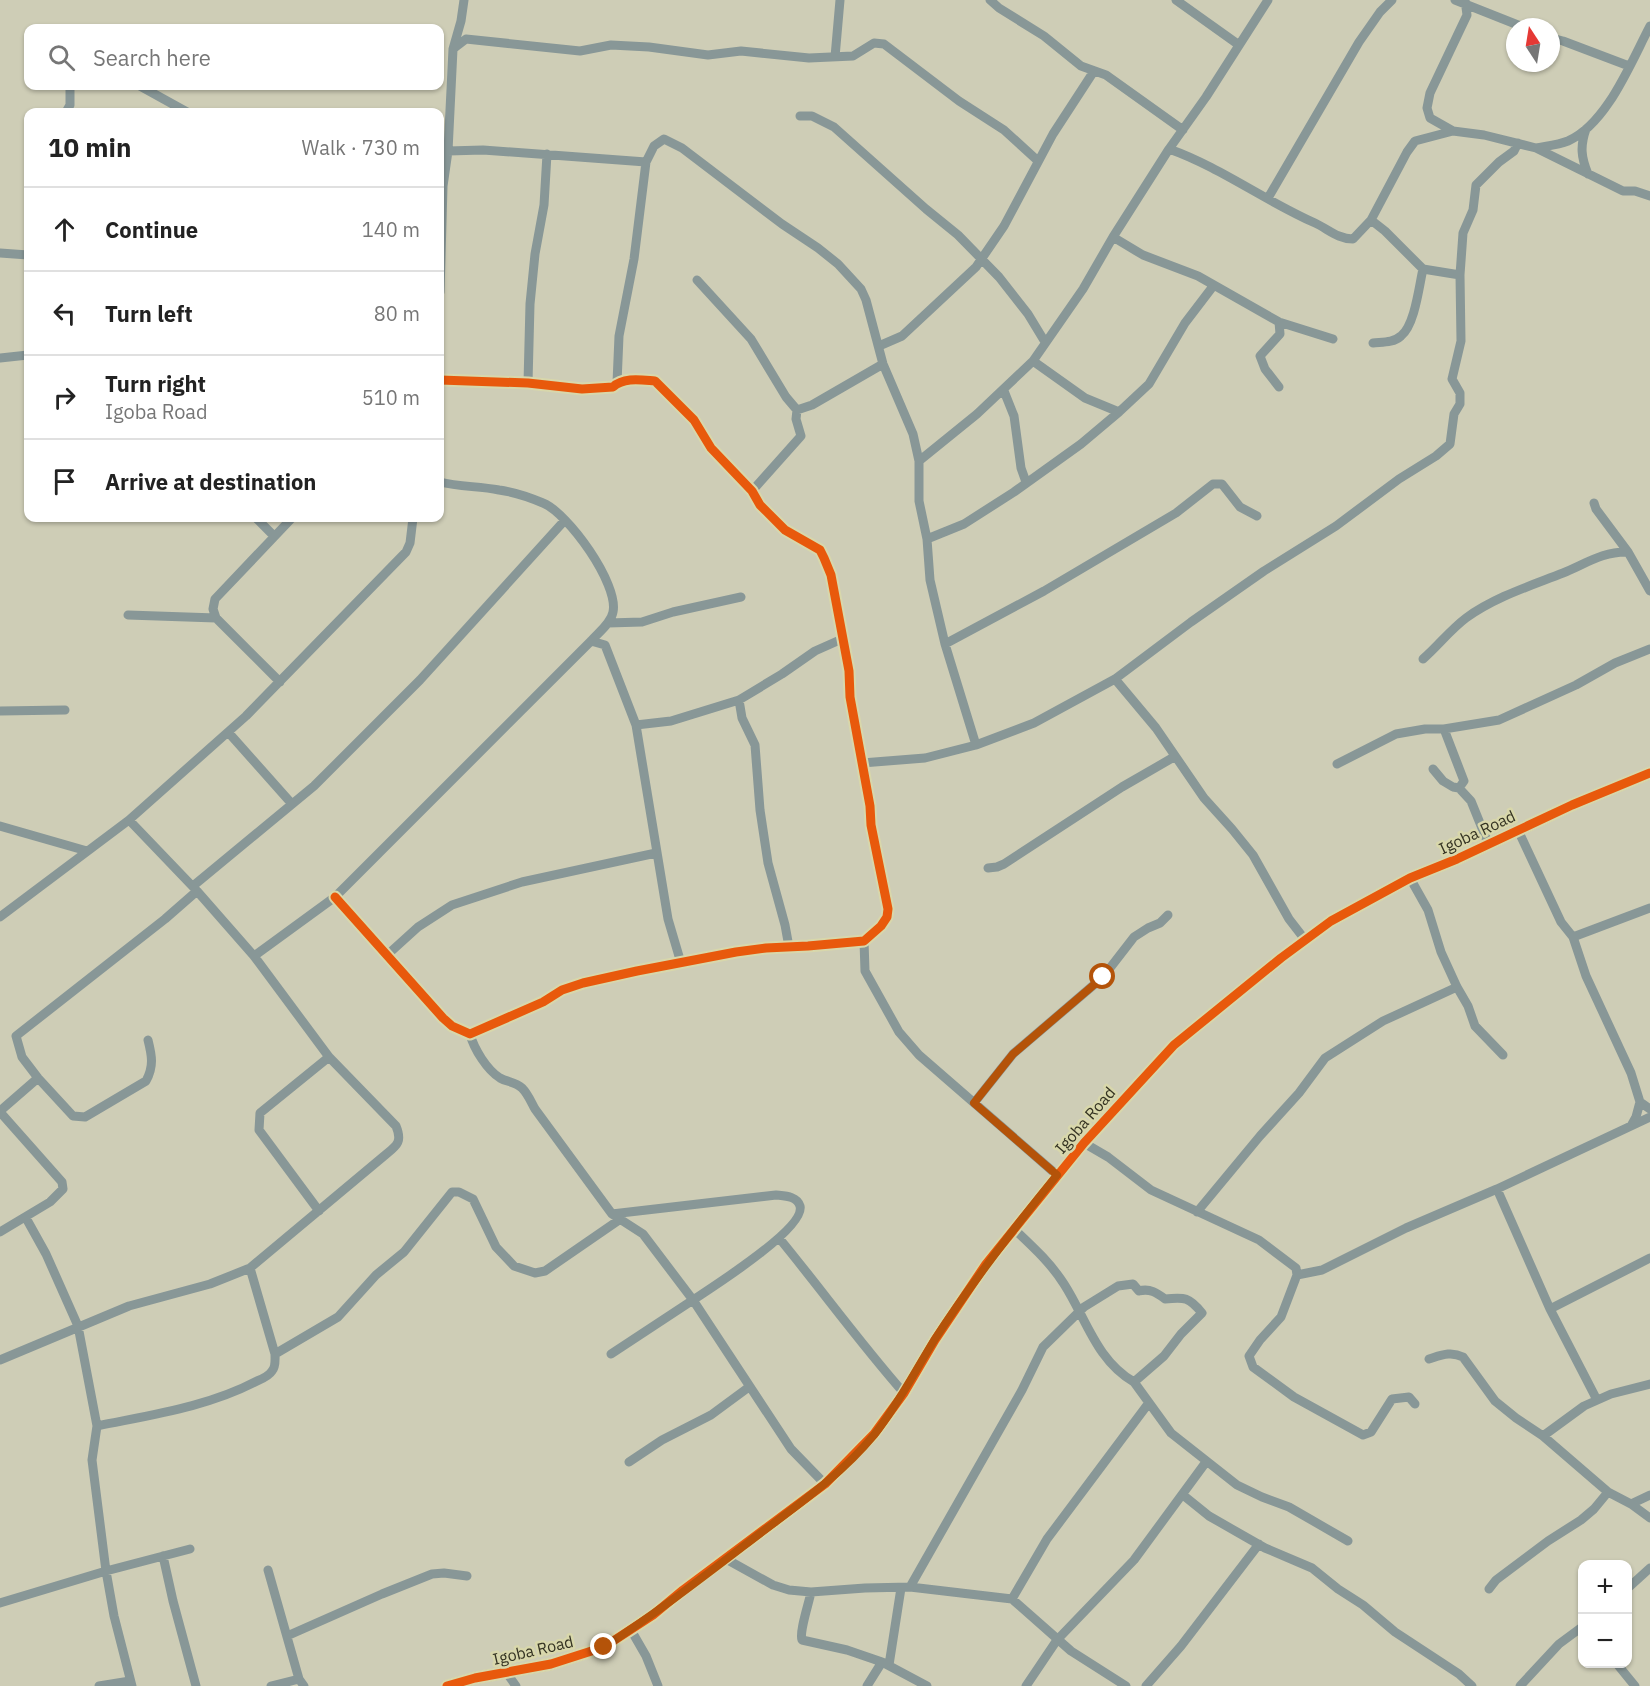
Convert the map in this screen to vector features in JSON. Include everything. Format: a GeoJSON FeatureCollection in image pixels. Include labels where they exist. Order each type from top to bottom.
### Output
{"type":"FeatureCollection","features":[{"type":"Feature","properties":{"kind":"street"},"geometry":{"type":"LineString","coordinates":[[444,179],[448,151],[453,49],[464,0]]}},
{"type":"Feature","properties":{"kind":"street"},"geometry":{"type":"LineString","coordinates":[[835,57],[840,0]]}},
{"type":"Feature","properties":{"kind":"street"},"geometry":{"type":"LineString","coordinates":[[990,0],[1061,48],[1081,66],[1106,75],[1183,130]]}},
{"type":"Feature","properties":{"kind":"street"},"geometry":{"type":"LineString","coordinates":[[1176,0],[1239,45]]}},
{"type":"Feature","properties":{"kind":"street"},"geometry":{"type":"LineString","coordinates":[[919,461],[1004,390],[1033,361],[1083,289],[1169,149],[1268,0]]}},
{"type":"Feature","properties":{"kind":"street"},"geometry":{"type":"LineString","coordinates":[[1268,198],[1359,42],[1380,12],[1392,0]]}},
{"type":"Feature","properties":{"kind":"street"},"geometry":{"type":"LineString","coordinates":[[1455,0],[1506,20]]}},
{"type":"Feature","properties":{"kind":"street"},"geometry":{"type":"LineString","coordinates":[[1453,131],[1430,117],[1427,108],[1430,93],[1467,15],[1465,2]]}},
{"type":"Feature","properties":{"kind":"street"},"geometry":{"type":"LineString","coordinates":[[1536,148],[1568,141],[1586,129],[1606,105],[1650,26]]}},
{"type":"Feature","properties":{"kind":"street"},"geometry":{"type":"LineString","coordinates":[[453,49],[466,39],[580,51],[611,45],[649,47],[708,55],[741,51],[809,58],[852,56],[874,44],[884,44],[959,101],[1004,130],[1038,161]]}},
{"type":"Feature","properties":{"kind":"street"},"geometry":{"type":"LineString","coordinates":[[1560,40],[1629,66]]}},
{"type":"Feature","properties":{"kind":"street"},"geometry":{"type":"LineString","coordinates":[[879,346],[902,336],[976,267],[1004,226],[1038,161],[1094,71]]}},
{"type":"Feature","properties":{"kind":"street"},"geometry":{"type":"LineString","coordinates":[[68,108],[70,90]]}},
{"type":"Feature","properties":{"kind":"street"},"geometry":{"type":"LineString","coordinates":[[147,90],[180,108]]}},
{"type":"Feature","properties":{"kind":"street"},"geometry":{"type":"LineString","coordinates":[[800,116],[812,116],[834,127],[958,235],[981,258],[1028,314],[1045,342]]}},
{"type":"Feature","properties":{"kind":"street"},"geometry":{"type":"LineString","coordinates":[[1586,129],[1581,145],[1582,159],[1588,174]]}},
{"type":"Feature","properties":{"kind":"street"},"geometry":{"type":"LineString","coordinates":[[1169,149],[1191,157],[1343,239],[1353,239],[1371,220],[1415,141],[1453,131],[1484,135],[1536,148],[1623,191],[1635,191],[1650,196]]}},
{"type":"Feature","properties":{"kind":"street"},"geometry":{"type":"LineString","coordinates":[[617,383],[619,336],[634,259],[646,162],[659,141],[664,139],[725,179],[782,224],[818,248],[838,264],[861,289],[883,364],[913,434],[919,461],[919,501],[927,539],[930,580],[945,644],[976,745]]}},
{"type":"Feature","properties":{"kind":"street"},"geometry":{"type":"LineString","coordinates":[[862,763],[925,758],[976,745],[1034,723],[1114,679],[1191,622],[1264,571],[1336,526],[1450,444],[1454,414],[1460,404],[1460,393],[1452,379],[1461,341],[1460,275],[1463,234],[1473,210],[1476,185],[1499,162],[1514,151],[1518,143]]}},
{"type":"Feature","properties":{"kind":"street"},"geometry":{"type":"LineString","coordinates":[[448,151],[483,150],[646,162]]}},
{"type":"Feature","properties":{"kind":"street"},"geometry":{"type":"LineString","coordinates":[[528,383],[530,304],[535,254],[544,205],[547,154]]}},
{"type":"Feature","properties":{"kind":"street"},"geometry":{"type":"LineString","coordinates":[[1371,220],[1423,268],[1460,275]]}},
{"type":"Feature","properties":{"kind":"street"},"geometry":{"type":"LineString","coordinates":[[1113,237],[1143,255],[1214,285],[1279,322],[1333,339]]}},
{"type":"Feature","properties":{"kind":"street"},"geometry":{"type":"LineString","coordinates":[[0,253],[24,255]]}},
{"type":"Feature","properties":{"kind":"street"},"geometry":{"type":"LineString","coordinates":[[1373,343],[1390,342],[1402,336],[1412,319],[1423,268]]}},
{"type":"Feature","properties":{"kind":"street"},"geometry":{"type":"LineString","coordinates":[[697,280],[751,339],[786,397],[797,410],[796,419],[801,436],[752,491]]}},
{"type":"Feature","properties":{"kind":"street"},"geometry":{"type":"LineString","coordinates":[[927,539],[964,524],[1014,492],[1081,444],[1119,412],[1149,384],[1185,323],[1214,285]]}},
{"type":"Feature","properties":{"kind":"street"},"geometry":{"type":"LineString","coordinates":[[1279,322],[1280,334],[1260,356],[1265,369],[1279,387]]}},
{"type":"Feature","properties":{"kind":"street"},"geometry":{"type":"LineString","coordinates":[[0,358],[24,355]]}},
{"type":"Feature","properties":{"kind":"street"},"geometry":{"type":"LineString","coordinates":[[1033,361],[1085,398],[1119,412]]}},
{"type":"Feature","properties":{"kind":"street"},"geometry":{"type":"LineString","coordinates":[[797,410],[812,405],[883,364]]}},
{"type":"Feature","properties":{"kind":"street"},"geometry":{"type":"LineString","coordinates":[[617,366],[633,379]]}},
{"type":"Feature","properties":{"kind":"street"},"geometry":{"type":"LineString","coordinates":[[444,380],[528,383],[593,389],[613,387],[617,383],[633,379],[655,381],[694,420],[711,448],[752,491],[760,505],[785,530],[820,550],[831,575],[849,671],[850,697],[870,806],[871,825],[888,909],[887,917],[881,926],[864,940],[735,952],[637,971],[562,990],[543,1002],[470,1034]]}},
{"type":"Feature","properties":{"kind":"street"},"geometry":{"type":"LineString","coordinates":[[1004,390],[1014,416],[1021,468],[1026,482]]}},
{"type":"Feature","properties":{"kind":"street"},"geometry":{"type":"LineString","coordinates":[[254,956],[335,897],[591,641],[608,623],[613,613],[614,604],[607,580],[578,534],[546,504],[522,495],[444,483]]}},
{"type":"Feature","properties":{"kind":"street"},"geometry":{"type":"LineString","coordinates":[[945,644],[1044,591],[1176,513],[1213,484],[1222,484],[1240,507],[1257,516]]}},
{"type":"Feature","properties":{"kind":"street"},"geometry":{"type":"LineString","coordinates":[[1594,503],[1628,552],[1650,591]]}},
{"type":"Feature","properties":{"kind":"street"},"geometry":{"type":"LineString","coordinates":[[148,1040],[153,1062],[146,1081],[85,1118],[73,1116],[38,1078],[22,1056],[16,1036],[165,919],[195,889],[314,786],[420,680],[565,520]]}},
{"type":"Feature","properties":{"kind":"street"},"geometry":{"type":"LineString","coordinates":[[260,522],[274,536]]}},
{"type":"Feature","properties":{"kind":"street"},"geometry":{"type":"LineString","coordinates":[[280,682],[216,618],[213,609],[215,599],[288,522]]}},
{"type":"Feature","properties":{"kind":"street"},"geometry":{"type":"LineString","coordinates":[[0,917],[129,820],[228,732],[280,682],[406,552],[410,543],[413,522]]}},
{"type":"Feature","properties":{"kind":"street"},"geometry":{"type":"LineString","coordinates":[[1423,659],[1460,623],[1488,606],[1529,585],[1612,552],[1628,552]]}},
{"type":"Feature","properties":{"kind":"street"},"geometry":{"type":"LineString","coordinates":[[608,623],[642,622],[673,612],[741,597]]}},
{"type":"Feature","properties":{"kind":"street"},"geometry":{"type":"LineString","coordinates":[[128,615],[216,618]]}},
{"type":"Feature","properties":{"kind":"street"},"geometry":{"type":"LineString","coordinates":[[636,725],[671,722],[739,700],[815,651],[842,639]]}},
{"type":"Feature","properties":{"kind":"street"},"geometry":{"type":"LineString","coordinates":[[591,641],[605,645],[636,725],[668,919],[681,963]]}},
{"type":"Feature","properties":{"kind":"street"},"geometry":{"type":"LineString","coordinates":[[1336,764],[1396,734],[1499,720],[1576,685],[1615,663],[1650,649]]}},
{"type":"Feature","properties":{"kind":"street"},"geometry":{"type":"LineString","coordinates":[[1114,679],[1156,728],[1204,798],[1253,855],[1289,920],[1306,941]]}},
{"type":"Feature","properties":{"kind":"street"},"geometry":{"type":"LineString","coordinates":[[739,700],[742,718],[754,745],[768,862],[789,947]]}},
{"type":"Feature","properties":{"kind":"street"},"geometry":{"type":"LineString","coordinates":[[0,711],[65,710]]}},
{"type":"Feature","properties":{"kind":"street"},"geometry":{"type":"LineString","coordinates":[[1444,729],[1464,781],[1459,788]]}},
{"type":"Feature","properties":{"kind":"street"},"geometry":{"type":"LineString","coordinates":[[228,732],[292,804]]}},
{"type":"Feature","properties":{"kind":"street"},"geometry":{"type":"LineString","coordinates":[[988,868],[1004,864],[1122,787],[1174,757]]}},
{"type":"Feature","properties":{"kind":"street"},"geometry":{"type":"LineString","coordinates":[[1433,770],[1443,781],[1459,788],[1471,801],[1488,843]]}},
{"type":"Feature","properties":{"kind":"street","name":"Igoba Road"},"geometry":{"type":"LineString","coordinates":[[447,1686],[577,1657],[604,1647],[653,1615],[825,1484],[874,1434],[904,1393],[934,1340],[986,1264],[1084,1143],[1174,1045],[1281,958],[1331,921],[1410,878],[1650,773]]}},
{"type":"Feature","properties":{"kind":"street"},"geometry":{"type":"LineString","coordinates":[[0,1360],[129,1306],[210,1284],[250,1268],[398,1144],[400,1135],[396,1126],[329,1057],[254,956],[195,889],[129,820]]}},
{"type":"Feature","properties":{"kind":"street"},"geometry":{"type":"LineString","coordinates":[[0,826],[87,851]]}},
{"type":"Feature","properties":{"kind":"street"},"geometry":{"type":"LineString","coordinates":[[1518,830],[1561,922],[1573,937],[1586,976],[1631,1073],[1640,1102],[1636,1117],[1630,1127]]}},
{"type":"Feature","properties":{"kind":"street"},"geometry":{"type":"LineString","coordinates":[[386,956],[418,927],[452,905],[522,882],[656,853]]}},
{"type":"Feature","properties":{"kind":"street"},"geometry":{"type":"LineString","coordinates":[[1410,878],[1428,910],[1441,952],[1468,1006],[1475,1026],[1503,1054]]}},
{"type":"Feature","properties":{"kind":"street"},"geometry":{"type":"LineString","coordinates":[[335,897],[443,1018],[452,1026],[470,1034],[476,1049],[495,1074],[524,1090],[535,1109],[615,1217],[643,1234],[693,1300],[791,1449],[825,1484]]}},
{"type":"Feature","properties":{"kind":"street"},"geometry":{"type":"LineString","coordinates":[[1573,937],[1650,908]]}},
{"type":"Feature","properties":{"kind":"street"},"geometry":{"type":"LineString","coordinates":[[974,1103],[1013,1054],[1103,977],[1134,937],[1160,923],[1168,915]]}},
{"type":"Feature","properties":{"kind":"street"},"geometry":{"type":"LineString","coordinates":[[864,940],[866,971],[899,1032],[919,1054],[1057,1175]]}},
{"type":"Feature","properties":{"kind":"street"},"geometry":{"type":"LineString","coordinates":[[1197,1212],[1299,1093],[1325,1058],[1383,1022],[1457,987]]}},
{"type":"Feature","properties":{"kind":"street"},"geometry":{"type":"LineString","coordinates":[[319,1211],[259,1130],[258,1120],[260,1113],[329,1057]]}},
{"type":"Feature","properties":{"kind":"street"},"geometry":{"type":"LineString","coordinates":[[0,1233],[59,1196],[63,1189],[62,1182],[0,1111],[38,1078]]}},
{"type":"Feature","properties":{"kind":"street"},"geometry":{"type":"LineString","coordinates":[[1640,1102],[1650,1109]]}},
{"type":"Feature","properties":{"kind":"street"},"geometry":{"type":"LineString","coordinates":[[1297,1275],[1322,1270],[1406,1228],[1497,1189],[1650,1117]]}},
{"type":"Feature","properties":{"kind":"street"},"geometry":{"type":"LineString","coordinates":[[1084,1143],[1108,1157],[1151,1190],[1259,1240],[1296,1268],[1297,1275],[1281,1317],[1249,1356],[1254,1367],[1294,1397],[1363,1435],[1371,1432],[1392,1399],[1408,1397],[1415,1404]]}},
{"type":"Feature","properties":{"kind":"street"},"geometry":{"type":"LineString","coordinates":[[1497,1189],[1550,1309],[1597,1400]]}},
{"type":"Feature","properties":{"kind":"street"},"geometry":{"type":"LineString","coordinates":[[275,1354],[338,1317],[376,1275],[404,1252],[452,1192],[459,1192],[473,1199],[496,1247],[514,1266],[535,1274],[545,1271],[615,1217],[776,1195],[795,1199],[800,1209],[797,1218],[779,1238],[693,1300],[610,1353]]}},
{"type":"Feature","properties":{"kind":"street"},"geometry":{"type":"LineString","coordinates":[[26,1218],[46,1254],[78,1326],[97,1426],[92,1460],[106,1571],[114,1616],[131,1683],[99,1686]]}},
{"type":"Feature","properties":{"kind":"street"},"geometry":{"type":"LineString","coordinates":[[1013,1228],[1046,1259],[1067,1289],[1086,1329],[1111,1363],[1125,1377],[1134,1382],[1171,1433],[1237,1485],[1289,1507],[1348,1541]]}},
{"type":"Feature","properties":{"kind":"street"},"geometry":{"type":"LineString","coordinates":[[779,1238],[864,1347],[904,1393]]}},
{"type":"Feature","properties":{"kind":"street"},"geometry":{"type":"LineString","coordinates":[[1550,1309],[1650,1258]]}},
{"type":"Feature","properties":{"kind":"street"},"geometry":{"type":"LineString","coordinates":[[97,1426],[168,1411],[242,1389],[272,1371],[275,1354],[250,1268]]}},
{"type":"Feature","properties":{"kind":"street"},"geometry":{"type":"LineString","coordinates":[[867,1686],[885,1664],[906,1588],[1022,1390],[1043,1347],[1078,1311],[1118,1286],[1132,1284],[1140,1291],[1145,1289],[1165,1299],[1177,1298],[1192,1301],[1202,1313],[1181,1334],[1164,1356],[1134,1382]]}},
{"type":"Feature","properties":{"kind":"street"},"geometry":{"type":"LineString","coordinates":[[1429,1359],[1449,1353],[1463,1357],[1495,1401],[1543,1436],[1608,1492],[1631,1504],[1650,1518]]}},
{"type":"Feature","properties":{"kind":"street"},"geometry":{"type":"LineString","coordinates":[[1543,1436],[1584,1406],[1650,1384]]}},
{"type":"Feature","properties":{"kind":"street"},"geometry":{"type":"LineString","coordinates":[[629,1462],[662,1440],[711,1415],[749,1387]]}},
{"type":"Feature","properties":{"kind":"street"},"geometry":{"type":"LineString","coordinates":[[1012,1599],[1047,1539],[1148,1404]]}},
{"type":"Feature","properties":{"kind":"street"},"geometry":{"type":"LineString","coordinates":[[1026,1686],[1057,1640],[1134,1560],[1206,1461]]}},
{"type":"Feature","properties":{"kind":"street"},"geometry":{"type":"LineString","coordinates":[[1489,1589],[1496,1580],[1594,1509],[1608,1492]]}},
{"type":"Feature","properties":{"kind":"street"},"geometry":{"type":"LineString","coordinates":[[1183,1495],[1209,1516],[1277,1554],[1312,1568],[1401,1636],[1459,1674],[1472,1686]]}},
{"type":"Feature","properties":{"kind":"street"},"geometry":{"type":"LineString","coordinates":[[1631,1504],[1650,1495]]}},
{"type":"Feature","properties":{"kind":"street"},"geometry":{"type":"LineString","coordinates":[[1146,1686],[1259,1544]]}},
{"type":"Feature","properties":{"kind":"street"},"geometry":{"type":"LineString","coordinates":[[0,1603],[106,1571],[190,1550]]}},
{"type":"Feature","properties":{"kind":"street"},"geometry":{"type":"LineString","coordinates":[[163,1556],[172,1601],[196,1686]]}},
{"type":"Feature","properties":{"kind":"street"},"geometry":{"type":"LineString","coordinates":[[726,1559],[773,1585],[789,1590],[811,1592],[906,1588],[1012,1599],[1038,1620],[1057,1640],[1126,1686]]}},
{"type":"Feature","properties":{"kind":"street"},"geometry":{"type":"LineString","coordinates":[[1632,1584],[1650,1568]]}},
{"type":"Feature","properties":{"kind":"street"},"geometry":{"type":"LineString","coordinates":[[268,1570],[302,1682],[272,1686]]}},
{"type":"Feature","properties":{"kind":"street"},"geometry":{"type":"LineString","coordinates":[[287,1636],[432,1574],[467,1576]]}},
{"type":"Feature","properties":{"kind":"street"},"geometry":{"type":"LineString","coordinates":[[811,1592],[800,1633],[802,1640],[847,1650],[885,1664],[927,1686]]}},
{"type":"Feature","properties":{"kind":"street"},"geometry":{"type":"LineString","coordinates":[[631,1629],[646,1656],[658,1686]]}},
{"type":"Feature","properties":{"kind":"street"},"geometry":{"type":"LineString","coordinates":[[1520,1686],[1559,1644],[1578,1630]]}},
{"type":"Feature","properties":{"kind":"street"},"geometry":{"type":"LineString","coordinates":[[1620,1668],[1635,1686]]}},
{"type":"Feature","properties":{"kind":"street"},"geometry":{"type":"LineString","coordinates":[[506,1672],[516,1686]]}},
{"type":"Feature","properties":{"kind":"cycle path"},"geometry":{"type":"LineString","coordinates":[[335,897],[443,1018],[452,1026],[470,1034],[543,1002],[562,990],[583,983],[736,952],[864,941],[881,926],[887,917],[888,909],[871,825],[870,806],[850,697],[849,671],[831,575],[820,550],[785,530],[760,505],[752,491],[711,448],[694,420],[655,381],[627,380],[613,387],[582,389],[528,383],[444,380]]}},
{"type":"Feature","properties":{"kind":"cycle path"},"geometry":{"type":"LineString","coordinates":[[447,1686],[475,1678],[551,1664],[604,1647],[653,1615],[825,1484],[874,1434],[904,1393],[935,1340],[986,1264],[1084,1143],[1174,1045],[1281,958],[1331,921],[1410,878],[1457,859],[1572,805],[1650,773]]}},
{"type":"Feature","properties":{"kind":"route"},"geometry":{"type":"LineString","coordinates":[[604,1647],[653,1615],[825,1484],[874,1434],[904,1393],[934,1340],[986,1264],[1057,1175],[974,1103],[1013,1054],[1103,977]]}}]}
